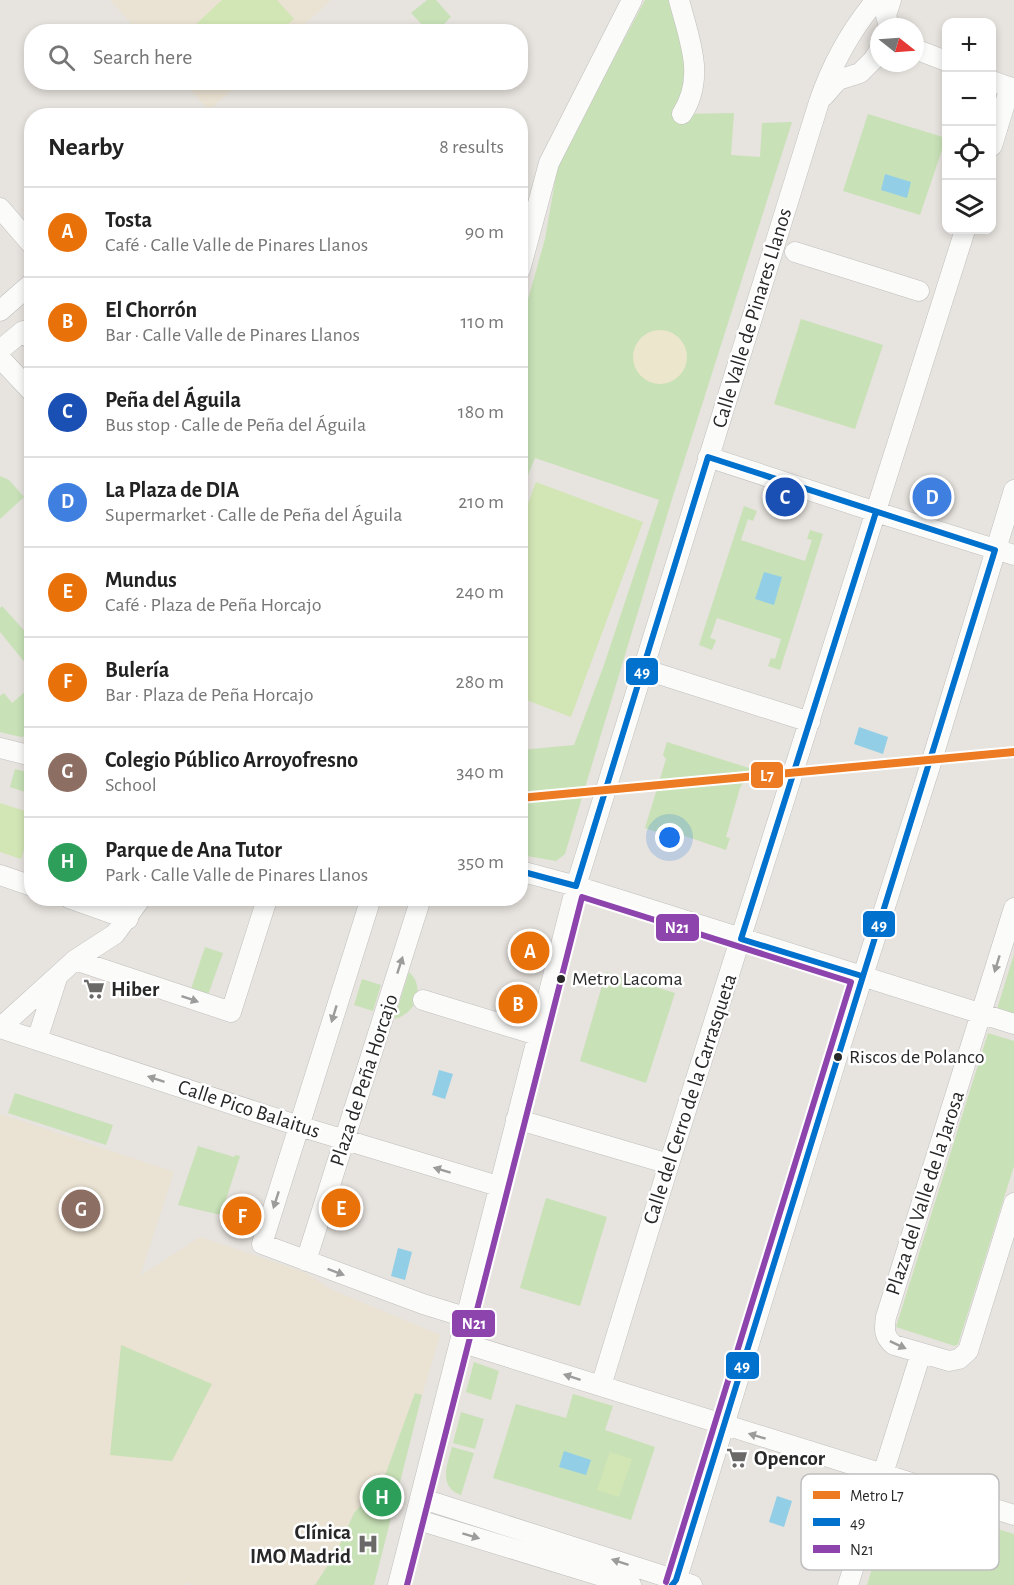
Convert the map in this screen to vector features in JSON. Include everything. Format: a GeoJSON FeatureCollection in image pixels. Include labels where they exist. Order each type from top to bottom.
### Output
{"type":"FeatureCollection","features":[{"type":"Feature","properties":{"kind":"street"},"geometry":{"type":"LineString","coordinates":[[528,240],[549,163],[632,0]]}},
{"type":"Feature","properties":{"kind":"street"},"geometry":{"type":"LineString","coordinates":[[679,0],[695,63],[691,100],[682,114]]}},
{"type":"Feature","properties":{"kind":"street","name":"Calle Valle de Pinares Llanos"},"geometry":{"type":"LineString","coordinates":[[398,1585],[576,886],[819,102],[829,73],[861,18],[876,0]]}},
{"type":"Feature","properties":{"kind":"street"},"geometry":{"type":"LineString","coordinates":[[880,18],[881,5],[884,0]]}},
{"type":"Feature","properties":{"kind":"street"},"geometry":{"type":"LineString","coordinates":[[887,18],[891,0]]}},
{"type":"Feature","properties":{"kind":"street"},"geometry":{"type":"LineString","coordinates":[[843,48],[846,54],[870,53]]}},
{"type":"Feature","properties":{"kind":"street"},"geometry":{"type":"LineString","coordinates":[[924,53],[942,61]]}},
{"type":"Feature","properties":{"kind":"street"},"geometry":{"type":"LineString","coordinates":[[924,57],[942,62]]}},
{"type":"Feature","properties":{"kind":"street"},"geometry":{"type":"LineString","coordinates":[[819,102],[838,80],[860,73],[870,61]]}},
{"type":"Feature","properties":{"kind":"street"},"geometry":{"type":"LineString","coordinates":[[924,65],[942,71]]}},
{"type":"Feature","properties":{"kind":"street"},"geometry":{"type":"LineString","coordinates":[[996,128],[1005,86]]}},
{"type":"Feature","properties":{"kind":"street"},"geometry":{"type":"LineString","coordinates":[[0,208],[24,236]]}},
{"type":"Feature","properties":{"kind":"street","name":"Calle del Cerro de la Carrasqueta"},"geometry":{"type":"LineString","coordinates":[[601,1386],[669,1164],[964,234]]}},
{"type":"Feature","properties":{"kind":"street"},"geometry":{"type":"LineString","coordinates":[[795,252],[919,291]]}},
{"type":"Feature","properties":{"kind":"street"},"geometry":{"type":"LineString","coordinates":[[0,311],[24,290]]}},
{"type":"Feature","properties":{"kind":"street"},"geometry":{"type":"LineString","coordinates":[[0,350],[24,332]]}},
{"type":"Feature","properties":{"kind":"street"},"geometry":{"type":"LineString","coordinates":[[0,358],[24,384]]}},
{"type":"Feature","properties":{"kind":"street"},"geometry":{"type":"LineString","coordinates":[[708,457],[1005,552]]}},
{"type":"Feature","properties":{"kind":"street"},"geometry":{"type":"LineString","coordinates":[[420,1498],[679,1584],[723,1425],[862,976],[932,760],[1005,552],[1014,490]]}},
{"type":"Feature","properties":{"kind":"street"},"geometry":{"type":"LineString","coordinates":[[643,669],[810,722]]}},
{"type":"Feature","properties":{"kind":"street"},"geometry":{"type":"LineString","coordinates":[[0,748],[24,754]]}},
{"type":"Feature","properties":{"kind":"street"},"geometry":{"type":"LineString","coordinates":[[528,873],[576,886],[1014,1024]]}},
{"type":"Feature","properties":{"kind":"street"},"geometry":{"type":"LineString","coordinates":[[0,875],[24,883]]}},
{"type":"Feature","properties":{"kind":"street"},"geometry":{"type":"LineString","coordinates":[[91,906],[128,919]]}},
{"type":"Feature","properties":{"kind":"street"},"geometry":{"type":"LineString","coordinates":[[0,1028],[75,960],[115,934],[136,906]]}},
{"type":"Feature","properties":{"kind":"street"},"geometry":{"type":"LineString","coordinates":[[75,960],[231,1012],[265,906]]}},
{"type":"Feature","properties":{"kind":"street"},"geometry":{"type":"LineString","coordinates":[[368,906],[262,1244],[423,1304],[465,1317]]}},
{"type":"Feature","properties":{"kind":"street","name":"Plaza de Peña Horcajo"},"geometry":{"type":"LineString","coordinates":[[306,1261],[418,906]]}},
{"type":"Feature","properties":{"kind":"street","name":"Plaza del Valle de la Jarosa"},"geometry":{"type":"LineString","coordinates":[[1014,908],[886,1317],[885,1335],[888,1340],[894,1345],[949,1361],[959,1359],[968,1351],[1014,1203]]}},
{"type":"Feature","properties":{"kind":"street"},"geometry":{"type":"LineString","coordinates":[[37,1040],[57,975]]}},
{"type":"Feature","properties":{"kind":"street"},"geometry":{"type":"LineString","coordinates":[[423,1000],[537,1035]]}},
{"type":"Feature","properties":{"kind":"street","name":"Calle Pico Balaitus"},"geometry":{"type":"LineString","coordinates":[[0,1028],[299,1126],[498,1186]]}},
{"type":"Feature","properties":{"kind":"street"},"geometry":{"type":"LineString","coordinates":[[516,1119],[669,1164]]}},
{"type":"Feature","properties":{"kind":"street"},"geometry":{"type":"LineString","coordinates":[[460,1342],[880,1474]]}},
{"type":"Feature","properties":{"kind":"street"},"geometry":{"type":"LineString","coordinates":[[883,1474],[921,1353]]}},
{"type":"Feature","properties":{"kind":"street"},"geometry":{"type":"LineString","coordinates":[[999,1510],[1014,1515]]}},
{"type":"Feature","properties":{"kind":"street"},"geometry":{"type":"LineString","coordinates":[[415,1519],[631,1585]]}},
{"type":"Feature","properties":{"kind":"street"},"geometry":{"type":"LineString","coordinates":[[848,1585],[853,1570]]}},
{"type":"Feature","properties":{"kind":"shaded area"},"geometry":{"type":"Polygon","coordinates":[[[110,0],[331,0],[305,24],[132,24],[110,0]]]}},
{"type":"Feature","properties":{"kind":"shaded area"},"geometry":{"type":"Polygon","coordinates":[[[190,90],[232,90],[211,108],[207,108],[190,90]]]}},
{"type":"Feature","properties":{"kind":"shaded area"},"geometry":{"type":"Polygon","coordinates":[[[0,1114],[174,1172],[140,1276],[200,1237],[304,1272],[330,1289],[440,1335],[422,1395],[415,1393],[383,1481],[354,1513],[336,1553],[315,1585],[194,1585],[187,1582],[186,1585],[0,1585],[0,1114]]]}},
{"type":"Feature","properties":{"kind":"green space"},"geometry":{"type":"Polygon","coordinates":[[[222,0],[277,0],[294,19],[288,24],[196,24],[222,0]]]}},
{"type":"Feature","properties":{"kind":"green space"},"geometry":{"type":"Polygon","coordinates":[[[427,0],[436,0],[451,17],[444,24],[421,24],[411,13],[427,0]]]}},
{"type":"Feature","properties":{"kind":"green space"},"geometry":{"type":"Polygon","coordinates":[[[645,0],[679,0],[695,63],[682,114],[734,113],[731,155],[760,157],[762,123],[792,122],[672,499],[565,854],[556,861],[528,856],[528,749],[574,745],[604,665],[659,500],[535,458],[528,475],[528,299],[545,239],[558,164],[645,0]]]}},
{"type":"Feature","properties":{"kind":"green space"},"geometry":{"type":"Polygon","coordinates":[[[868,114],[942,137],[942,150],[920,215],[843,191],[868,114]]]}},
{"type":"Feature","properties":{"kind":"green space"},"geometry":{"type":"Polygon","coordinates":[[[801,319],[883,345],[855,429],[774,404],[801,319]]]}},
{"type":"Feature","properties":{"kind":"green space"},"geometry":{"type":"Polygon","coordinates":[[[0,476],[9,480],[24,497],[0,519],[0,476]]]}},
{"type":"Feature","properties":{"kind":"green space"},"geometry":{"type":"Polygon","coordinates":[[[536,482],[643,522],[571,717],[528,701],[528,504],[536,482]]]}},
{"type":"Feature","properties":{"kind":"green space"},"geometry":{"type":"Polygon","coordinates":[[[744,506],[757,511],[753,521],[748,519],[741,540],[805,561],[812,540],[807,539],[810,530],[823,534],[780,670],[768,666],[771,658],[775,659],[781,639],[717,618],[710,638],[716,640],[712,650],[699,645],[744,506]]]}},
{"type":"Feature","properties":{"kind":"green space"},"geometry":{"type":"Polygon","coordinates":[[[2,606],[24,630],[24,661],[0,632],[0,608],[2,606]]]}},
{"type":"Feature","properties":{"kind":"green space"},"geometry":{"type":"Polygon","coordinates":[[[4,693],[12,703],[24,693],[24,736],[0,732],[0,696],[4,693]]]}},
{"type":"Feature","properties":{"kind":"green space"},"geometry":{"type":"Polygon","coordinates":[[[667,742],[752,769],[748,782],[743,783],[740,788],[726,837],[730,838],[726,850],[673,832],[671,837],[645,828],[666,759],[663,755],[667,742]]]}},
{"type":"Feature","properties":{"kind":"green space"},"geometry":{"type":"Polygon","coordinates":[[[15,769],[24,771],[24,792],[10,787],[15,769]]]}},
{"type":"Feature","properties":{"kind":"green space"},"geometry":{"type":"Polygon","coordinates":[[[0,803],[24,811],[24,849],[21,859],[0,852],[0,803]]]}},
{"type":"Feature","properties":{"kind":"green space"},"geometry":{"type":"Polygon","coordinates":[[[205,947],[223,953],[208,995],[191,989],[205,947]]]}},
{"type":"Feature","properties":{"kind":"green space"},"geometry":{"type":"Polygon","coordinates":[[[1014,954],[1014,1014],[997,1009],[1014,954]]]}},
{"type":"Feature","properties":{"kind":"green space"},"geometry":{"type":"Polygon","coordinates":[[[409,972],[417,985],[416,1000],[408,1012],[394,1019],[409,972]]]}},
{"type":"Feature","properties":{"kind":"green space"},"geometry":{"type":"Polygon","coordinates":[[[606,972],[675,993],[646,1083],[580,1061],[606,972]]]}},
{"type":"Feature","properties":{"kind":"green space"},"geometry":{"type":"Polygon","coordinates":[[[362,979],[381,985],[373,1011],[354,1005],[362,979]]]}},
{"type":"Feature","properties":{"kind":"green space"},"geometry":{"type":"Polygon","coordinates":[[[988,1033],[1014,1041],[1014,1166],[958,1344],[955,1346],[896,1327],[988,1033]]]}},
{"type":"Feature","properties":{"kind":"green space"},"geometry":{"type":"Polygon","coordinates":[[[15,1093],[113,1125],[106,1145],[8,1113],[15,1093]]]}},
{"type":"Feature","properties":{"kind":"green space"},"geometry":{"type":"Polygon","coordinates":[[[198,1146],[234,1157],[235,1155],[240,1156],[221,1215],[178,1205],[198,1146]]]}},
{"type":"Feature","properties":{"kind":"green space"},"geometry":{"type":"Polygon","coordinates":[[[546,1198],[607,1217],[580,1306],[520,1288],[546,1198]]]}},
{"type":"Feature","properties":{"kind":"green space"},"geometry":{"type":"Polygon","coordinates":[[[121,1345],[212,1384],[172,1461],[110,1455],[121,1345]]]}},
{"type":"Feature","properties":{"kind":"green space"},"geometry":{"type":"Polygon","coordinates":[[[474,1362],[499,1371],[491,1400],[466,1392],[474,1362]]]}},
{"type":"Feature","properties":{"kind":"green space"},"geometry":{"type":"Polygon","coordinates":[[[415,1393],[422,1395],[374,1585],[315,1585],[336,1553],[354,1513],[383,1481],[415,1393]]]}},
{"type":"Feature","properties":{"kind":"green space"},"geometry":{"type":"Polygon","coordinates":[[[573,1394],[613,1406],[605,1430],[655,1447],[631,1520],[493,1478],[516,1404],[566,1418],[573,1394]]]}},
{"type":"Feature","properties":{"kind":"green space"},"geometry":{"type":"Polygon","coordinates":[[[461,1412],[484,1419],[475,1449],[453,1443],[461,1412]]]}},
{"type":"Feature","properties":{"kind":"green space"},"geometry":{"type":"Polygon","coordinates":[[[452,1447],[474,1453],[461,1495],[449,1487],[447,1481],[447,1468],[452,1447]]]}},
{"type":"Feature","properties":{"kind":"green space"},"geometry":{"type":"Polygon","coordinates":[[[610,1452],[632,1459],[619,1497],[597,1490],[610,1452]]]}},
{"type":"Feature","properties":{"kind":"green space"},"geometry":{"type":"Polygon","coordinates":[[[999,1529],[1014,1534],[1014,1585],[867,1585],[872,1570],[999,1570],[999,1529]]]}},
{"type":"Feature","properties":{"kind":"sand"},"geometry":{"type":"Polygon","coordinates":[[[655,330],[665,330],[675,334],[683,342],[687,357],[683,372],[675,380],[665,384],[655,384],[645,380],[637,372],[633,362],[633,352],[637,342],[645,334],[655,330]]]}},
{"type":"Feature","properties":{"kind":"water"},"geometry":{"type":"Polygon","coordinates":[[[885,174],[911,182],[907,198],[881,190],[885,174]]]}},
{"type":"Feature","properties":{"kind":"water"},"geometry":{"type":"Polygon","coordinates":[[[764,572],[782,577],[774,605],[755,599],[764,572]]]}},
{"type":"Feature","properties":{"kind":"water"},"geometry":{"type":"Polygon","coordinates":[[[859,727],[888,737],[883,754],[854,744],[859,727]]]}},
{"type":"Feature","properties":{"kind":"water"},"geometry":{"type":"Polygon","coordinates":[[[439,1070],[453,1074],[445,1099],[432,1095],[439,1070]]]}},
{"type":"Feature","properties":{"kind":"water"},"geometry":{"type":"Polygon","coordinates":[[[398,1248],[412,1252],[405,1280],[391,1276],[398,1248]]]}},
{"type":"Feature","properties":{"kind":"water"},"geometry":{"type":"Polygon","coordinates":[[[564,1451],[591,1460],[586,1475],[559,1467],[564,1451]]]}},
{"type":"Feature","properties":{"kind":"water"},"geometry":{"type":"Polygon","coordinates":[[[777,1496],[792,1501],[784,1527],[769,1522],[777,1496]]]}},
{"type":"Feature","properties":{"kind":"metro line","name":"L7"},"geometry":{"type":"LineString","coordinates":[[528,797],[1014,752]]}},
{"type":"Feature","properties":{"kind":"transit line","name":"49"},"geometry":{"type":"LineString","coordinates":[[576,886],[708,457]]}},
{"type":"Feature","properties":{"kind":"transit line","name":"49"},"geometry":{"type":"LineString","coordinates":[[672,1585],[676,1580],[995,550],[708,457]]}},
{"type":"Feature","properties":{"kind":"transit line","name":"49"},"geometry":{"type":"LineString","coordinates":[[862,976],[741,939],[876,512]]}},
{"type":"Feature","properties":{"kind":"transit line","name":"49"},"geometry":{"type":"LineString","coordinates":[[528,873],[576,886]]}},
{"type":"Feature","properties":{"kind":"transit line","name":"N21"},"geometry":{"type":"LineString","coordinates":[[407,1585],[582,897],[851,982],[666,1582]]}},
{"type":"Feature","properties":{"kind":"place","name":"Peña del Águila"},"geometry":{"type":"Point","coordinates":[785,497]}},
{"type":"Feature","properties":{"kind":"place","name":"La Plaza de DIA"},"geometry":{"type":"Point","coordinates":[932,497]}},
{"type":"Feature","properties":{"kind":"place","name":"Tosta"},"geometry":{"type":"Point","coordinates":[530,951]}},
{"type":"Feature","properties":{"kind":"place","name":"Metro Lacoma"},"geometry":{"type":"Point","coordinates":[561,979]}},
{"type":"Feature","properties":{"kind":"place","name":"Hiber"},"geometry":{"type":"Point","coordinates":[94,989]}},
{"type":"Feature","properties":{"kind":"place","name":"El Chorrón"},"geometry":{"type":"Point","coordinates":[518,1004]}},
{"type":"Feature","properties":{"kind":"place","name":"Riscos de Polanco"},"geometry":{"type":"Point","coordinates":[838,1057]}},
{"type":"Feature","properties":{"kind":"place","name":"Mundus"},"geometry":{"type":"Point","coordinates":[341,1208]}},
{"type":"Feature","properties":{"kind":"place","name":"Colegio Público Arroyofresno"},"geometry":{"type":"Point","coordinates":[81,1209]}},
{"type":"Feature","properties":{"kind":"place","name":"Bulería"},"geometry":{"type":"Point","coordinates":[242,1216]}},
{"type":"Feature","properties":{"kind":"place","name":"Opencor"},"geometry":{"type":"Point","coordinates":[737,1458]}},
{"type":"Feature","properties":{"kind":"place","name":"Parque de Ana Tutor"},"geometry":{"type":"Point","coordinates":[382,1497]}},
{"type":"Feature","properties":{"kind":"place","name":"Clínica IMO Madrid"},"geometry":{"type":"Point","coordinates":[368,1544]}}]}
